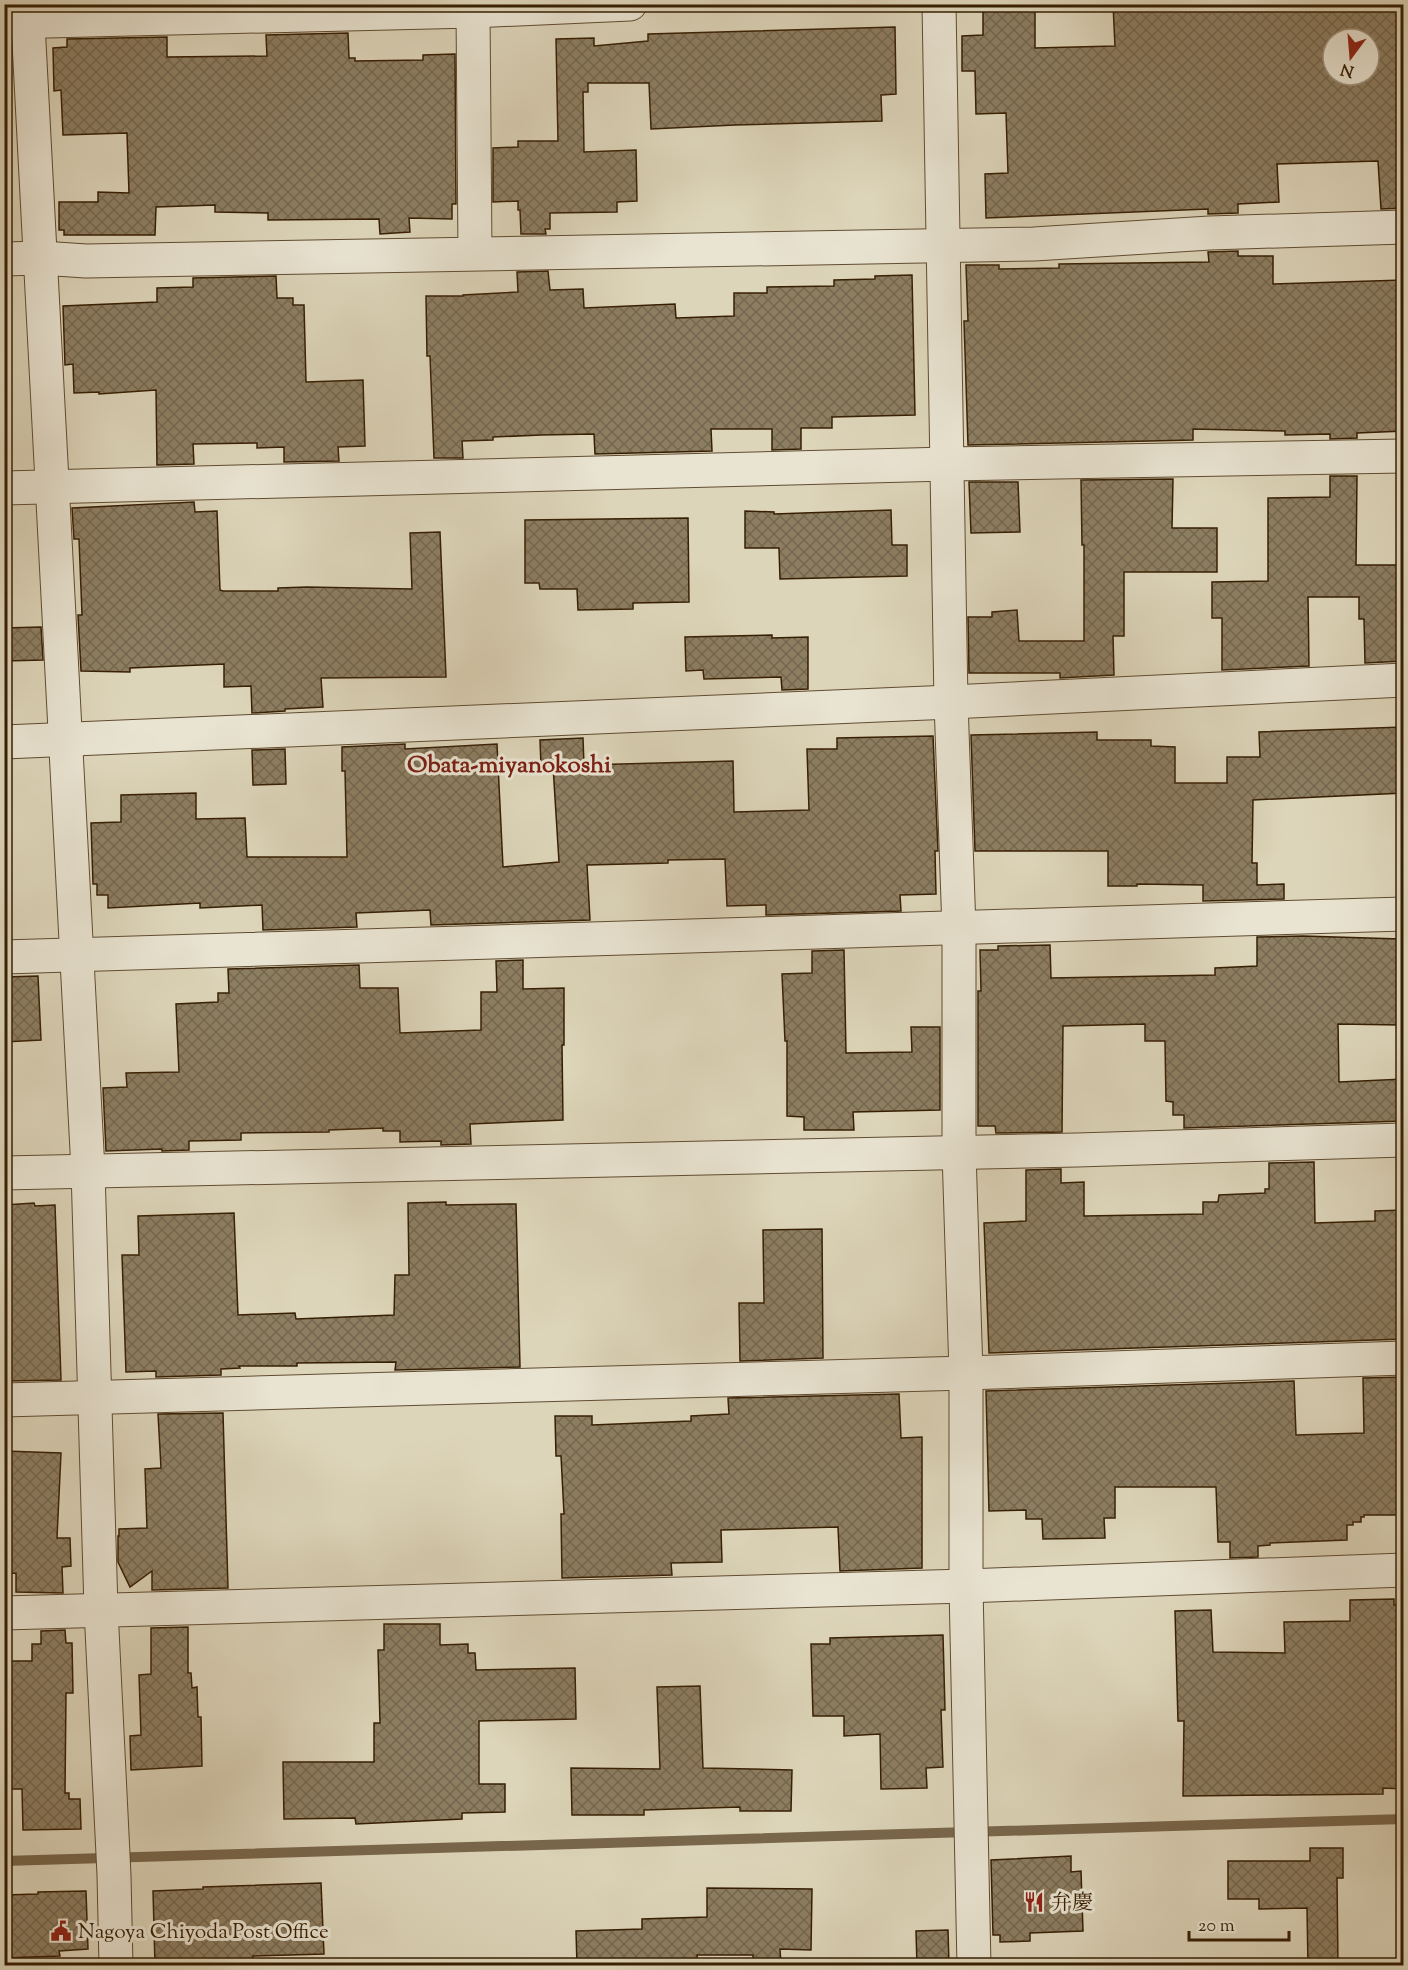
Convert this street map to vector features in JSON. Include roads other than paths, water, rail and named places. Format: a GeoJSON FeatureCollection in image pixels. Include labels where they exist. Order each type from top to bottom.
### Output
{"type":"FeatureCollection","features":[{"type":"Feature","properties":{"kind":"street"},"geometry":{"type":"LineString","coordinates":[[116,1965],[114,1875],[101,1610],[88,1170],[41,258],[19,16],[472,11],[630,4]]}},
{"type":"Feature","properties":{"kind":"street"},"geometry":{"type":"LineString","coordinates":[[939,4],[951,702],[958,929],[959,1152],[966,1373],[966,1586],[974,1965]]}},
{"type":"Feature","properties":{"kind":"street"},"geometry":{"type":"LineString","coordinates":[[472,11],[475,253]]}},
{"type":"Feature","properties":{"kind":"street"},"geometry":{"type":"LineString","coordinates":[[4,258],[86,261],[1034,244],[1210,233],[1404,227]]}},
{"type":"Feature","properties":{"kind":"street"},"geometry":{"type":"LineString","coordinates":[[4,488],[948,464],[1404,456]]}},
{"type":"Feature","properties":{"kind":"street"},"geometry":{"type":"LineString","coordinates":[[4,742],[951,702],[1404,680]]}},
{"type":"Feature","properties":{"kind":"street"},"geometry":{"type":"LineString","coordinates":[[4,957],[1404,914]]}},
{"type":"Feature","properties":{"kind":"street"},"geometry":{"type":"LineString","coordinates":[[4,1173],[1404,1140]]}},
{"type":"Feature","properties":{"kind":"street"},"geometry":{"type":"LineString","coordinates":[[4,1400],[966,1373],[1404,1358]]}},
{"type":"Feature","properties":{"kind":"street"},"geometry":{"type":"LineString","coordinates":[[4,1613],[966,1586],[1404,1570]]}},
{"type":"Feature","properties":{"kind":"waterway"},"geometry":{"type":"LineString","coordinates":[[4,1861],[1404,1819]]}},
{"type":"Feature","properties":{"kind":"place","name":"弁慶"},"geometry":{"type":"Point","coordinates":[1034,1902]}},
{"type":"Feature","properties":{"kind":"place","name":"Nagoya Chiyoda Post Office"},"geometry":{"type":"Point","coordinates":[61,1931]}},
{"type":"Feature","properties":{"kind":"district","name":"Obata-miyanokoshi"},"geometry":{"type":"Point","coordinates":[509,764]}}]}
